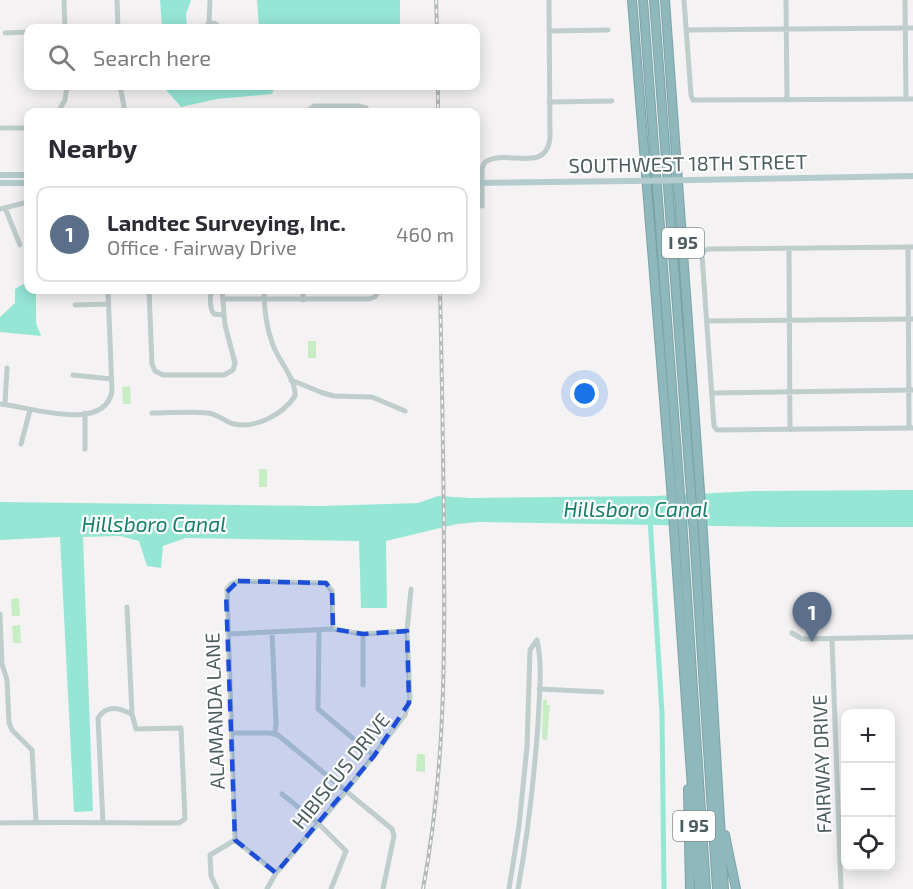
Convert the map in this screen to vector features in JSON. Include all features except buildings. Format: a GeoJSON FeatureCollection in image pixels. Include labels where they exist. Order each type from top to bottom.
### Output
{"type":"FeatureCollection","features":[{"type":"Feature","properties":{"kind":"highway","name":"I 95"},"geometry":{"type":"LineString","coordinates":[[632,0],[671,486],[699,889]]}},
{"type":"Feature","properties":{"kind":"highway"},"geometry":{"type":"LineString","coordinates":[[643,0],[684,534],[706,889]]}},
{"type":"Feature","properties":{"kind":"highway"},"geometry":{"type":"LineString","coordinates":[[654,0],[695,485]]}},
{"type":"Feature","properties":{"kind":"highway","name":"I 95"},"geometry":{"type":"LineString","coordinates":[[665,0],[695,485],[721,810],[724,889]]}},
{"type":"Feature","properties":{"kind":"highway"},"geometry":{"type":"LineString","coordinates":[[699,533],[717,889]]}},
{"type":"Feature","properties":{"kind":"highway"},"geometry":{"type":"LineString","coordinates":[[690,764],[687,798],[691,864],[690,889]]}},
{"type":"Feature","properties":{"kind":"highway"},"geometry":{"type":"LineString","coordinates":[[721,810],[736,889]]}},
{"type":"Feature","properties":{"kind":"main road"},"geometry":{"type":"LineString","coordinates":[[0,175],[24,175]]}},
{"type":"Feature","properties":{"kind":"main road","name":"SOUTHWEST 18TH STREET"},"geometry":{"type":"LineString","coordinates":[[480,182],[855,178],[913,175]]}},
{"type":"Feature","properties":{"kind":"main road"},"geometry":{"type":"LineString","coordinates":[[0,183],[24,183]]}},
{"type":"Feature","properties":{"kind":"street"},"geometry":{"type":"LineString","coordinates":[[64,0],[65,24]]}},
{"type":"Feature","properties":{"kind":"street"},"geometry":{"type":"LineString","coordinates":[[117,0],[118,24]]}},
{"type":"Feature","properties":{"kind":"street"},"geometry":{"type":"LineString","coordinates":[[207,24],[210,0]]}},
{"type":"Feature","properties":{"kind":"street"},"geometry":{"type":"LineString","coordinates":[[480,175],[482,168],[490,159],[534,158],[546,152],[550,138],[549,0]]}},
{"type":"Feature","properties":{"kind":"street"},"geometry":{"type":"LineString","coordinates":[[684,0],[693,100],[910,99],[905,0]]}},
{"type":"Feature","properties":{"kind":"street"},"geometry":{"type":"LineString","coordinates":[[786,0],[787,100]]}},
{"type":"Feature","properties":{"kind":"street"},"geometry":{"type":"LineString","coordinates":[[686,30],[913,28]]}},
{"type":"Feature","properties":{"kind":"street"},"geometry":{"type":"LineString","coordinates":[[549,31],[608,30]]}},
{"type":"Feature","properties":{"kind":"street"},"geometry":{"type":"LineString","coordinates":[[5,33],[24,32]]}},
{"type":"Feature","properties":{"kind":"street"},"geometry":{"type":"LineString","coordinates":[[60,108],[65,100],[66,90]]}},
{"type":"Feature","properties":{"kind":"street"},"geometry":{"type":"LineString","coordinates":[[121,90],[124,108]]}},
{"type":"Feature","properties":{"kind":"street"},"geometry":{"type":"LineString","coordinates":[[549,102],[612,102]]}},
{"type":"Feature","properties":{"kind":"street"},"geometry":{"type":"LineString","coordinates":[[311,108],[314,106],[362,106],[364,108]]}},
{"type":"Feature","properties":{"kind":"street"},"geometry":{"type":"LineString","coordinates":[[0,128],[24,128]]}},
{"type":"Feature","properties":{"kind":"street"},"geometry":{"type":"LineString","coordinates":[[480,194],[482,206]]}},
{"type":"Feature","properties":{"kind":"street"},"geometry":{"type":"LineString","coordinates":[[20,245],[2,209],[24,203]]}},
{"type":"Feature","properties":{"kind":"street"},"geometry":{"type":"LineString","coordinates":[[910,247],[911,428],[717,430],[714,426],[702,255],[704,251],[708,249],[910,247]]}},
{"type":"Feature","properties":{"kind":"street"},"geometry":{"type":"LineString","coordinates":[[789,248],[790,430]]}},
{"type":"Feature","properties":{"kind":"street"},"geometry":{"type":"LineString","coordinates":[[7,368],[2,404],[51,413],[96,412],[108,403],[111,394],[108,294]]}},
{"type":"Feature","properties":{"kind":"street"},"geometry":{"type":"LineString","coordinates":[[149,294],[152,364],[157,373],[224,375],[231,373],[235,363],[228,339],[222,294]]}},
{"type":"Feature","properties":{"kind":"street"},"geometry":{"type":"LineString","coordinates":[[211,294],[211,311],[214,314],[224,315]]}},
{"type":"Feature","properties":{"kind":"street"},"geometry":{"type":"LineString","coordinates":[[152,413],[211,413],[231,423],[242,425],[272,417],[285,408],[295,396],[291,380],[271,339],[264,294]]}},
{"type":"Feature","properties":{"kind":"street"},"geometry":{"type":"LineString","coordinates":[[303,294],[303,300]]}},
{"type":"Feature","properties":{"kind":"street"},"geometry":{"type":"LineString","coordinates":[[223,299],[369,299],[377,294]]}},
{"type":"Feature","properties":{"kind":"street"},"geometry":{"type":"LineString","coordinates":[[75,305],[109,304]]}},
{"type":"Feature","properties":{"kind":"street"},"geometry":{"type":"LineString","coordinates":[[707,321],[911,319]]}},
{"type":"Feature","properties":{"kind":"street"},"geometry":{"type":"LineString","coordinates":[[73,375],[111,379]]}},
{"type":"Feature","properties":{"kind":"street"},"geometry":{"type":"LineString","coordinates":[[291,380],[334,396],[372,397],[405,411]]}},
{"type":"Feature","properties":{"kind":"street"},"geometry":{"type":"LineString","coordinates":[[712,393],[911,390]]}},
{"type":"Feature","properties":{"kind":"street"},"geometry":{"type":"LineString","coordinates":[[21,444],[30,410]]}},
{"type":"Feature","properties":{"kind":"street"},"geometry":{"type":"LineString","coordinates":[[85,413],[85,448]]}},
{"type":"Feature","properties":{"kind":"street","name":"ALAMANDA LANE"},"geometry":{"type":"LineString","coordinates":[[235,840],[226,592],[231,584],[238,581],[326,583],[332,591],[333,629]]}},
{"type":"Feature","properties":{"kind":"street","name":"HIBISCUS DRIVE"},"geometry":{"type":"LineString","coordinates":[[267,889],[276,873],[347,790],[405,716],[409,703],[406,631],[411,589]]}},
{"type":"Feature","properties":{"kind":"street"},"geometry":{"type":"LineString","coordinates":[[0,823],[179,823],[185,819],[181,728],[136,729],[132,714],[127,607]]}},
{"type":"Feature","properties":{"kind":"street"},"geometry":{"type":"LineString","coordinates":[[0,614],[2,664],[8,680],[9,723],[12,730],[32,750],[36,822]]}},
{"type":"Feature","properties":{"kind":"street"},"geometry":{"type":"LineString","coordinates":[[228,634],[333,629],[363,634],[406,631]]}},
{"type":"Feature","properties":{"kind":"street"},"geometry":{"type":"LineString","coordinates":[[319,630],[318,709],[374,756]]}},
{"type":"Feature","properties":{"kind":"street"},"geometry":{"type":"LineString","coordinates":[[272,632],[275,733]]}},
{"type":"Feature","properties":{"kind":"street"},"geometry":{"type":"LineString","coordinates":[[792,633],[802,639],[913,637]]}},
{"type":"Feature","properties":{"kind":"street"},"geometry":{"type":"LineString","coordinates":[[363,634],[363,686]]}},
{"type":"Feature","properties":{"kind":"street","name":"FAIRWAY DRIVE"},"geometry":{"type":"LineString","coordinates":[[832,639],[841,889]]}},
{"type":"Feature","properties":{"kind":"street"},"geometry":{"type":"LineString","coordinates":[[509,889],[516,851],[527,747],[530,650],[537,640],[539,650],[537,747],[525,853],[518,889]]}},
{"type":"Feature","properties":{"kind":"street"},"geometry":{"type":"LineString","coordinates":[[539,689],[602,692]]}},
{"type":"Feature","properties":{"kind":"street"},"geometry":{"type":"LineString","coordinates":[[103,823],[98,718],[102,712],[109,709],[119,708],[132,714]]}},
{"type":"Feature","properties":{"kind":"street"},"geometry":{"type":"LineString","coordinates":[[232,733],[275,733],[347,790],[393,832],[383,889]]}},
{"type":"Feature","properties":{"kind":"street"},"geometry":{"type":"LineString","coordinates":[[282,794],[318,823],[346,851],[331,889]]}},
{"type":"Feature","properties":{"kind":"street"},"geometry":{"type":"LineString","coordinates":[[217,889],[211,876],[210,855],[235,840],[276,873]]}},
{"type":"Feature","properties":{"kind":"street"},"geometry":{"type":"LineString","coordinates":[[516,851],[525,853]]}},
{"type":"Feature","properties":{"kind":"highlighted area"},"geometry":{"type":"Polygon","coordinates":[[[238,581],[326,583],[332,591],[333,629],[363,634],[407,631],[409,703],[374,756],[276,873],[235,840],[226,593],[238,581]]]}},
{"type":"Feature","properties":{"kind":"shaded area"},"geometry":{"type":"Polygon","coordinates":[[[308,341],[316,341],[316,358],[308,358],[308,341]]]}},
{"type":"Feature","properties":{"kind":"shaded area"},"geometry":{"type":"Polygon","coordinates":[[[130,386],[131,404],[123,404],[122,387],[130,386]]]}},
{"type":"Feature","properties":{"kind":"shaded area"},"geometry":{"type":"Polygon","coordinates":[[[259,469],[267,469],[267,487],[259,487],[259,469]]]}},
{"type":"Feature","properties":{"kind":"shaded area"},"geometry":{"type":"Polygon","coordinates":[[[19,598],[20,616],[12,616],[11,599],[19,598]]]}},
{"type":"Feature","properties":{"kind":"shaded area"},"geometry":{"type":"Polygon","coordinates":[[[20,625],[21,643],[13,643],[12,626],[20,625]]]}},
{"type":"Feature","properties":{"kind":"shaded area"},"geometry":{"type":"Polygon","coordinates":[[[543,699],[547,700],[547,705],[550,705],[547,740],[542,739],[543,699]]]}},
{"type":"Feature","properties":{"kind":"shaded area"},"geometry":{"type":"Polygon","coordinates":[[[417,754],[425,754],[425,772],[416,771],[417,754]]]}},
{"type":"Feature","properties":{"kind":"water"},"geometry":{"type":"Polygon","coordinates":[[[160,0],[191,0],[186,14],[187,24],[162,24],[160,0]]]}},
{"type":"Feature","properties":{"kind":"water"},"geometry":{"type":"Polygon","coordinates":[[[257,0],[400,0],[400,24],[259,24],[257,0]]]}},
{"type":"Feature","properties":{"kind":"water"},"geometry":{"type":"Polygon","coordinates":[[[274,90],[272,94],[217,99],[181,107],[167,91],[274,90]]]}},
{"type":"Feature","properties":{"kind":"water"},"geometry":{"type":"Polygon","coordinates":[[[24,283],[24,294],[36,294],[36,323],[41,336],[0,332],[0,317],[15,303],[15,289],[24,283]]]}},
{"type":"Feature","properties":{"kind":"water","name":"Hillsboro Canal"},"geometry":{"type":"Polygon","coordinates":[[[913,490],[913,527],[479,522],[457,524],[386,541],[387,608],[361,608],[359,541],[186,538],[163,546],[161,568],[147,566],[139,541],[120,536],[83,537],[93,811],[74,812],[60,537],[0,540],[0,502],[321,506],[418,503],[438,496],[470,498],[656,496],[755,491],[913,490]]]}},
{"type":"Feature","properties":{"kind":"waterway"},"geometry":{"type":"LineString","coordinates":[[650,518],[662,714],[664,889]]}},
{"type":"Feature","properties":{"kind":"railway"},"geometry":{"type":"LineString","coordinates":[[436,0],[437,24]]}},
{"type":"Feature","properties":{"kind":"railway"},"geometry":{"type":"LineString","coordinates":[[438,90],[438,108]]}},
{"type":"Feature","properties":{"kind":"railway"},"geometry":{"type":"LineString","coordinates":[[423,889],[435,809],[443,689],[444,498],[440,294]]}},
{"type":"Feature","properties":{"kind":"place","name":"Landtec Surveying, Inc."},"geometry":{"type":"Point","coordinates":[812,642]}}]}
